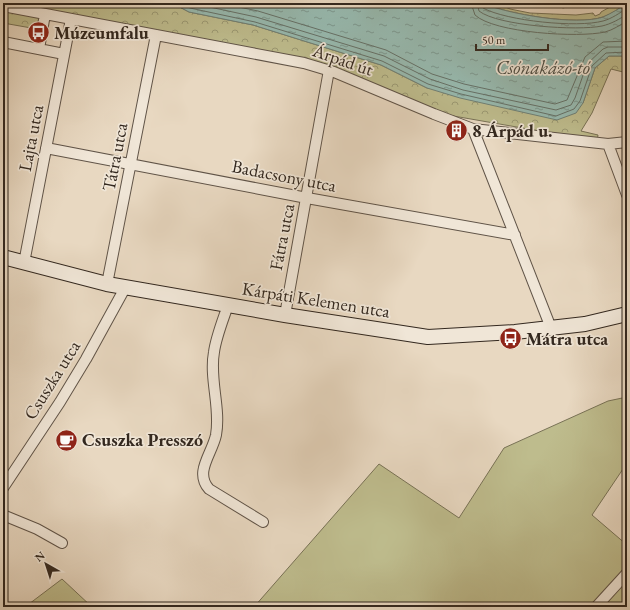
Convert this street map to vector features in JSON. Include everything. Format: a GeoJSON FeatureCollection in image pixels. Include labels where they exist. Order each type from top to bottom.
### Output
{"type":"FeatureCollection","features":[{"type":"Feature","properties":{"kind":"street","name":"Árpád út"},"geometry":{"type":"LineString","coordinates":[[3,6],[329,70],[473,129],[608,144],[627,142]]}},
{"type":"Feature","properties":{"kind":"street"},"geometry":{"type":"LineString","coordinates":[[39,49],[45,14]]}},
{"type":"Feature","properties":{"kind":"street","name":"Lajta utca"},"geometry":{"type":"LineString","coordinates":[[24,263],[70,19]]}},
{"type":"Feature","properties":{"kind":"street","name":"Tátra utca"},"geometry":{"type":"LineString","coordinates":[[107,284],[156,35]]}},
{"type":"Feature","properties":{"kind":"street"},"geometry":{"type":"LineString","coordinates":[[3,42],[64,54]]}},
{"type":"Feature","properties":{"kind":"street","name":"Fátra utca"},"geometry":{"type":"LineString","coordinates":[[284,315],[307,198],[329,70]]}},
{"type":"Feature","properties":{"kind":"street"},"geometry":{"type":"LineString","coordinates":[[473,129],[551,328]]}},
{"type":"Feature","properties":{"kind":"street"},"geometry":{"type":"LineString","coordinates":[[608,144],[627,195]]}},
{"type":"Feature","properties":{"kind":"street","name":"Badacsony utca"},"geometry":{"type":"LineString","coordinates":[[46,148],[307,198],[515,234]]}},
{"type":"Feature","properties":{"kind":"street","name":"Kárpáti Kelemen utca"},"geometry":{"type":"LineString","coordinates":[[3,257],[125,288],[284,315],[428,337],[485,335],[551,328],[585,324],[627,314]]}},
{"type":"Feature","properties":{"kind":"street","name":"Csuszka utca"},"geometry":{"type":"LineString","coordinates":[[3,488],[68,390],[125,288]]}},
{"type":"Feature","properties":{"kind":"street"},"geometry":{"type":"LineString","coordinates":[[228,305],[214,353],[216,436],[203,470],[204,484],[209,489],[263,522]]}},
{"type":"Feature","properties":{"kind":"street"},"geometry":{"type":"LineString","coordinates":[[3,515],[62,543]]}},
{"type":"Feature","properties":{"kind":"street"},"geometry":{"type":"LineString","coordinates":[[596,607],[627,573]]}},
{"type":"Feature","properties":{"kind":"green space"},"geometry":{"type":"Polygon","coordinates":[[[3,3],[172,3],[189,12],[253,25],[381,65],[427,88],[583,103],[595,68],[609,56],[627,56],[627,73],[611,69],[592,113],[581,131],[598,135],[597,141],[442,114],[338,69],[40,10],[37,29],[3,23],[3,3]]]}},
{"type":"Feature","properties":{"kind":"green space"},"geometry":{"type":"Polygon","coordinates":[[[482,3],[497,3],[510,9],[530,13],[576,15],[593,13],[595,16],[617,3],[627,3],[603,17],[576,20],[542,18],[525,15],[482,3]]]}},
{"type":"Feature","properties":{"kind":"green space"},"geometry":{"type":"Polygon","coordinates":[[[553,3],[580,3],[563,8],[553,3]]]}},
{"type":"Feature","properties":{"kind":"green space"},"geometry":{"type":"Polygon","coordinates":[[[627,397],[627,463],[592,515],[627,545],[627,607],[254,607],[379,464],[459,518],[504,448],[608,401],[627,397]]]}},
{"type":"Feature","properties":{"kind":"green space"},"geometry":{"type":"Polygon","coordinates":[[[62,579],[92,607],[25,607],[62,579]]]}},
{"type":"Feature","properties":{"kind":"water","name":"Csónakázó-tó"},"geometry":{"type":"Polygon","coordinates":[[[172,3],[482,3],[524,15],[542,18],[577,20],[603,17],[627,3],[627,56],[609,56],[595,68],[583,103],[576,113],[557,120],[460,98],[427,88],[381,65],[253,25],[189,12],[172,3]]]}},
{"type":"Feature","properties":{"kind":"place","name":"Múzeumfalu"},"geometry":{"type":"Point","coordinates":[38,33]}},
{"type":"Feature","properties":{"kind":"place","name":"8 Árpád u."},"geometry":{"type":"Point","coordinates":[457,131]}},
{"type":"Feature","properties":{"kind":"place","name":"Mátra utca"},"geometry":{"type":"Point","coordinates":[510,339]}},
{"type":"Feature","properties":{"kind":"place","name":"Csuszka Presszó"},"geometry":{"type":"Point","coordinates":[66,440]}}]}
